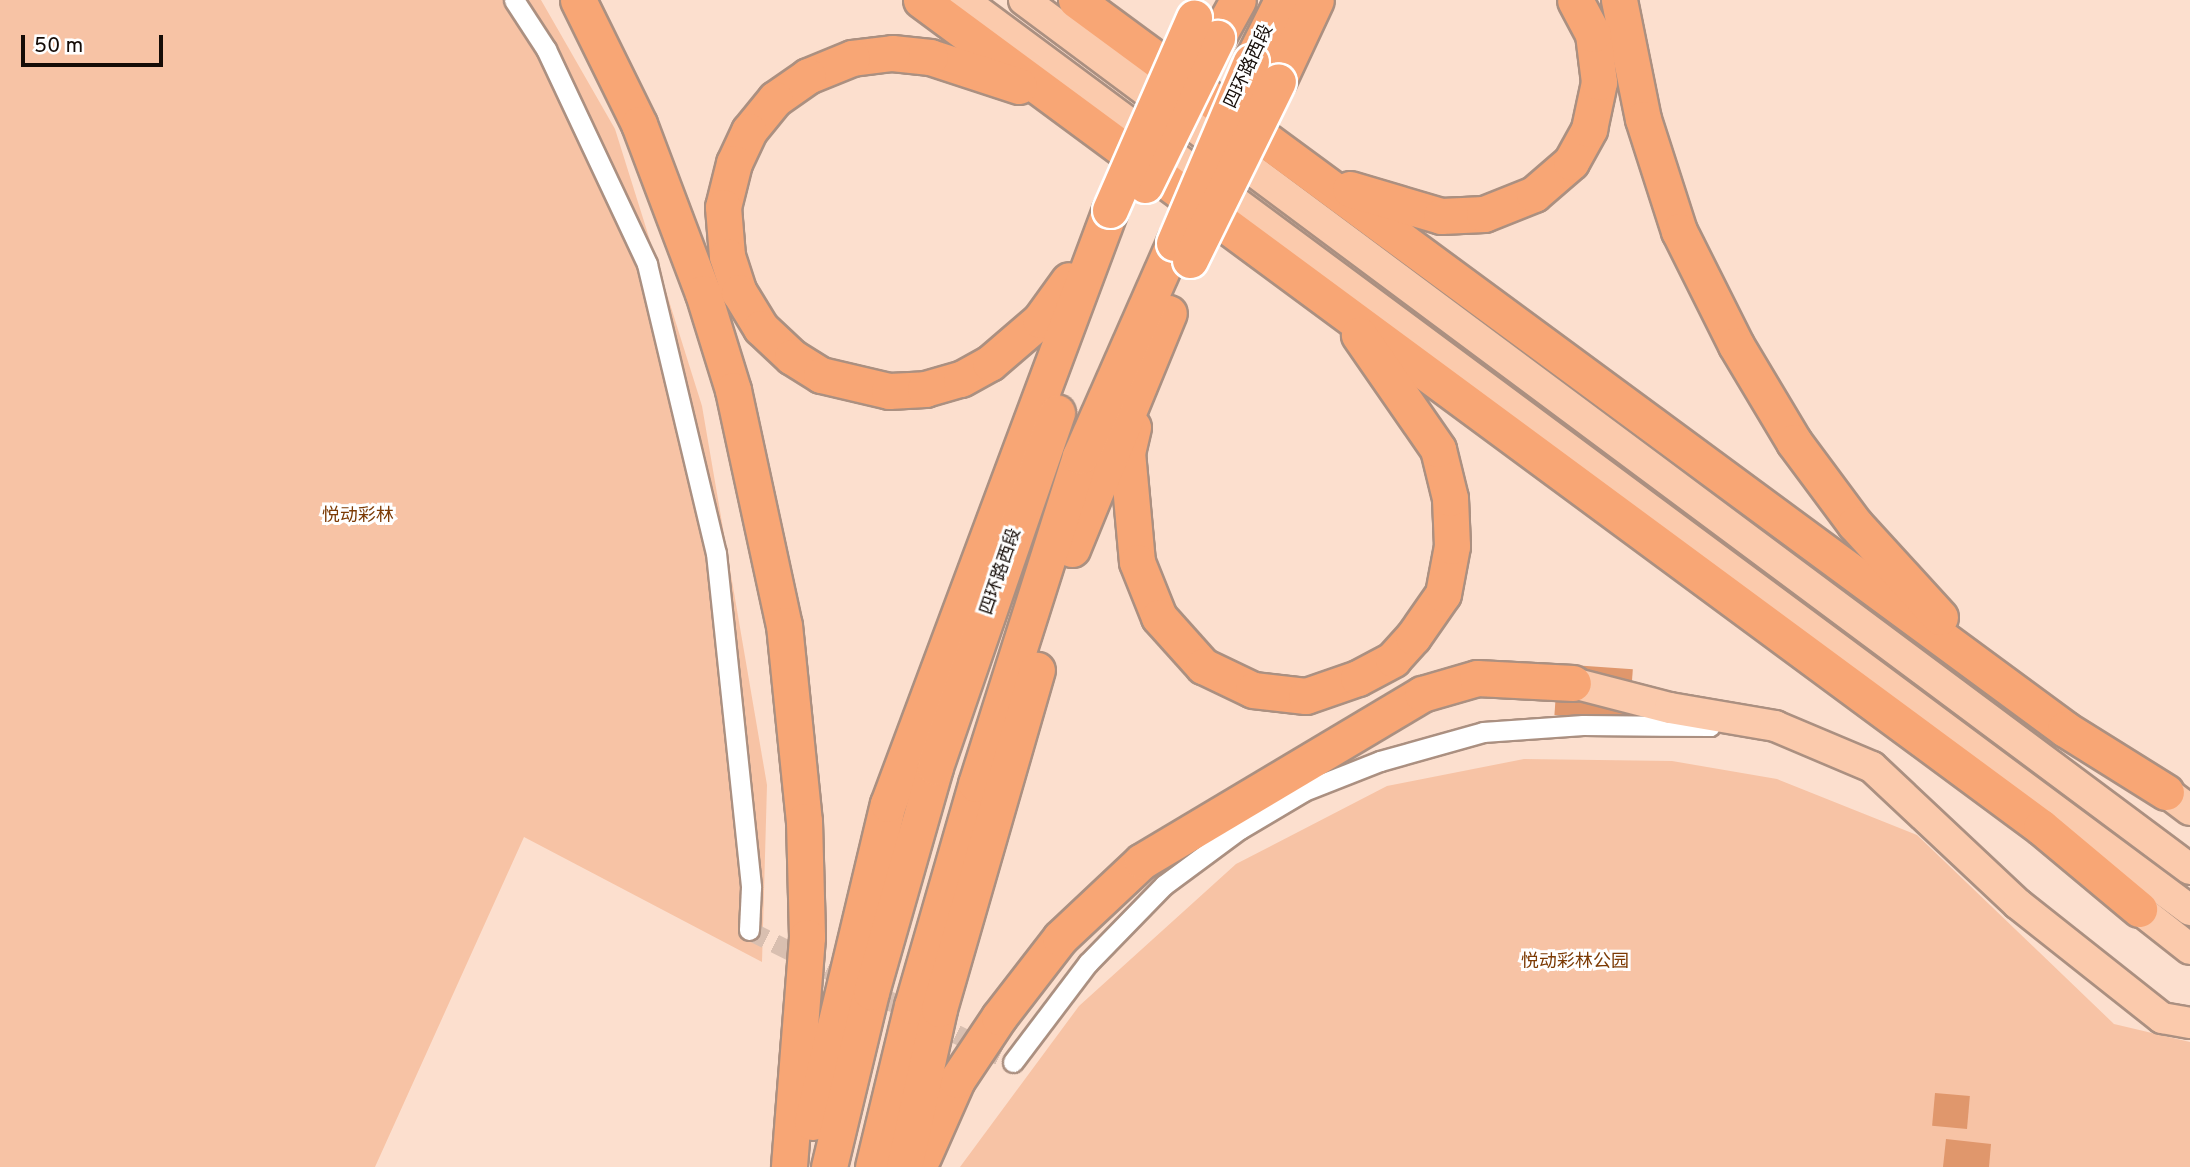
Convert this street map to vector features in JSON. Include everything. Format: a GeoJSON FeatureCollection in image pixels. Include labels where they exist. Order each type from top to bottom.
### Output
{"type":"FeatureCollection","features":[{"type":"Feature","properties":{"kind":"highway"},"geometry":{"type":"LineString","coordinates":[[578,0],[639,124],[703,293],[736,402],[784,625],[804,821],[807,937],[789,1167]]}},
{"type":"Feature","properties":{"kind":"highway"},"geometry":{"type":"LineString","coordinates":[[921,0],[2041,827],[2139,909]]}},
{"type":"Feature","properties":{"kind":"highway","name":"四环路西段"},"geometry":{"type":"LineString","coordinates":[[829,1167],[871,992],[935,767],[1119,214],[1204,14],[1238,0]]}},
{"type":"Feature","properties":{"kind":"highway","name":"四环路西段"},"geometry":{"type":"LineString","coordinates":[[873,1167],[912,1006],[972,797],[1080,456],[1182,251],[1264,71],[1282,0]]}},
{"type":"Feature","properties":{"kind":"highway"},"geometry":{"type":"LineString","coordinates":[[1297,40],[1316,0]]}},
{"type":"Feature","properties":{"kind":"highway"},"geometry":{"type":"LineString","coordinates":[[1264,71],[1339,0]]}},
{"type":"Feature","properties":{"kind":"highway"},"geometry":{"type":"LineString","coordinates":[[1322,179],[1441,216],[1485,214],[1534,194],[1571,162],[1589,129],[1599,82],[1593,34],[1575,0]]}},
{"type":"Feature","properties":{"kind":"highway"},"geometry":{"type":"LineString","coordinates":[[1619,0],[1643,119],[1679,231],[1735,345],[1794,442],[1855,524],[1930,608],[2065,729]]}},
{"type":"Feature","properties":{"kind":"highway"},"geometry":{"type":"LineString","coordinates":[[1084,5],[2065,729],[2178,801]]}},
{"type":"Feature","properties":{"kind":"highway"},"geometry":{"type":"LineString","coordinates":[[1076,113],[1003,79],[930,57],[892,53],[841,62],[808,76],[775,99],[749,131],[734,163],[723,207],[727,256],[739,292],[761,328],[792,357],[821,375],[889,391],[937,386],[990,363],[1040,320],[1119,214]]}},
{"type":"Feature","properties":{"kind":"highway"},"geometry":{"type":"LineString","coordinates":[[803,1167],[888,804],[1093,247]]}},
{"type":"Feature","properties":{"kind":"highway"},"geometry":{"type":"LineString","coordinates":[[1182,251],[1127,452],[1136,562],[1158,617],[1203,666],[1253,690],[1306,696],[1359,678],[1393,659],[1443,594],[1452,546],[1450,498],[1437,449],[1343,312]]}},
{"type":"Feature","properties":{"kind":"highway"},"geometry":{"type":"LineString","coordinates":[[904,1167],[939,1009],[1073,548],[1152,353]]}},
{"type":"Feature","properties":{"kind":"highway"},"geometry":{"type":"LineString","coordinates":[[920,1167],[957,1080],[999,1017],[1060,938],[1142,861],[1422,694],[1476,678],[1573,682]]}},
{"type":"Feature","properties":{"kind":"main road"},"geometry":{"type":"LineString","coordinates":[[963,0],[2190,910]]}},
{"type":"Feature","properties":{"kind":"main road"},"geometry":{"type":"LineString","coordinates":[[1024,0],[2190,869]]}},
{"type":"Feature","properties":{"kind":"main road"},"geometry":{"type":"LineString","coordinates":[[1573,682],[1670,708],[1775,726],[1872,766],[2018,904],[2162,1018],[2190,1023]]}},
{"type":"Feature","properties":{"kind":"main road"},"geometry":{"type":"LineString","coordinates":[[2139,909],[2190,949]]}},
{"type":"Feature","properties":{"kind":"street"},"geometry":{"type":"LineString","coordinates":[[514,0],[546,49],[647,264],[716,553],[751,887],[749,930]]}},
{"type":"Feature","properties":{"kind":"street"},"geometry":{"type":"LineString","coordinates":[[1013,1062],[1088,963],[1164,885],[1240,829],[1304,791],[1380,761],[1483,732],[1583,725],[1775,726]]}},
{"type":"Feature","properties":{"kind":"green space","name":"悦动彩林"},"geometry":{"type":"Polygon","coordinates":[[[0,0],[541,0],[615,129],[702,406],[767,785],[762,962],[524,837],[375,1167],[0,1167],[0,0]]]}},
{"type":"Feature","properties":{"kind":"green space","name":"悦动彩林公园"},"geometry":{"type":"Polygon","coordinates":[[[1524,759],[1672,761],[1777,779],[1917,835],[2114,1024],[2190,1042],[2190,1167],[960,1167],[1079,1006],[1236,864],[1387,786],[1524,759]]]}},
{"type":"Feature","properties":{"kind":"building"},"geometry":{"type":"Polygon","coordinates":[[[1558,664],[1633,669],[1629,720],[1554,715],[1558,664]]]}},
{"type":"Feature","properties":{"kind":"building"},"geometry":{"type":"Polygon","coordinates":[[[1935,1093],[1970,1096],[1967,1129],[1932,1126],[1935,1093]]]}},
{"type":"Feature","properties":{"kind":"building"},"geometry":{"type":"Polygon","coordinates":[[[1946,1139],[1991,1144],[1989,1167],[1943,1167],[1946,1139]]]}},
{"type":"Feature","properties":{"kind":"tunnel"},"geometry":{"type":"LineString","coordinates":[[749,930],[1013,1062]]}}]}
